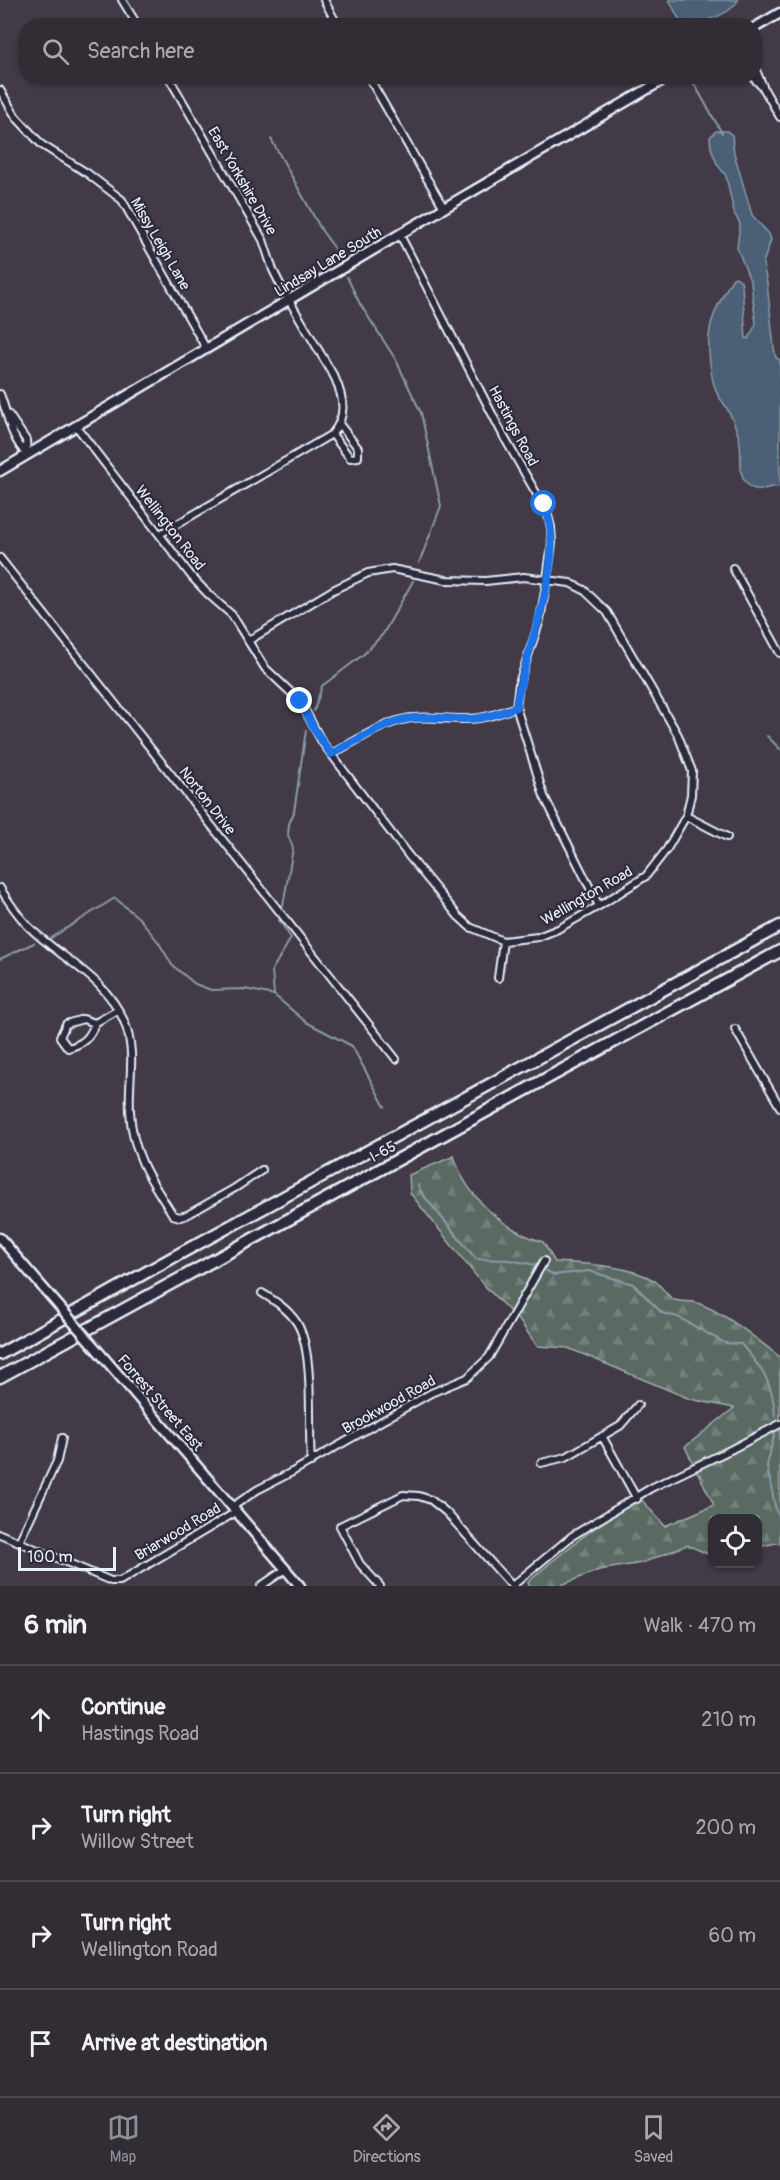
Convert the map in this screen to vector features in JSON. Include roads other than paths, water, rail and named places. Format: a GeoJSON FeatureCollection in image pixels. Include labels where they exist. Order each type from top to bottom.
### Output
{"type":"FeatureCollection","features":[{"type":"Feature","properties":{"kind":"highway"},"geometry":{"type":"LineString","coordinates":[[0,1354],[180,1253],[780,926]]}},
{"type":"Feature","properties":{"kind":"highway","name":"I-65"},"geometry":{"type":"LineString","coordinates":[[0,1377],[780,951]]}},
{"type":"Feature","properties":{"kind":"street"},"geometry":{"type":"LineString","coordinates":[[122,0],[133,18]]}},
{"type":"Feature","properties":{"kind":"street"},"geometry":{"type":"LineString","coordinates":[[324,0],[334,18]]}},
{"type":"Feature","properties":{"kind":"street"},"geometry":{"type":"LineString","coordinates":[[762,23],[780,13]]}},
{"type":"Feature","properties":{"kind":"street","name":"East Yorkshire Drive"},"geometry":{"type":"LineString","coordinates":[[173,84],[263,240],[273,270],[341,393],[344,408],[340,425]]}},
{"type":"Feature","properties":{"kind":"street"},"geometry":{"type":"LineString","coordinates":[[373,84],[444,208]]}},
{"type":"Feature","properties":{"kind":"street","name":"Lindsay Lane South"},"geometry":{"type":"LineString","coordinates":[[0,471],[656,84]]}},
{"type":"Feature","properties":{"kind":"street"},"geometry":{"type":"LineString","coordinates":[[759,84],[765,91]]}},
{"type":"Feature","properties":{"kind":"street"},"geometry":{"type":"LineString","coordinates":[[762,84],[780,117]]}},
{"type":"Feature","properties":{"kind":"street","name":"Missy Leigh Lane"},"geometry":{"type":"LineString","coordinates":[[0,90],[16,117],[42,145],[87,173],[122,200],[207,350]]}},
{"type":"Feature","properties":{"kind":"street","name":"Hastings Road"},"geometry":{"type":"LineString","coordinates":[[400,235],[504,438],[544,504],[551,527],[552,543],[540,620],[519,682],[516,707],[544,796],[599,906]]}},
{"type":"Feature","properties":{"kind":"street"},"geometry":{"type":"LineString","coordinates":[[0,394],[8,415],[10,430],[27,455]]}},
{"type":"Feature","properties":{"kind":"street"},"geometry":{"type":"LineString","coordinates":[[160,534],[332,434],[340,425],[358,448],[358,457],[350,458],[332,434]]}},
{"type":"Feature","properties":{"kind":"street","name":"Wellington Road"},"geometry":{"type":"LineString","coordinates":[[76,426],[208,594],[231,615],[265,668],[300,701],[314,729],[331,754],[458,916],[470,927],[504,941],[538,937],[558,929],[646,876],[667,849],[686,816],[692,795],[692,771],[678,735],[607,612],[584,590],[570,583],[524,577],[485,581],[446,580],[392,569],[368,573],[333,590],[248,641]]}},
{"type":"Feature","properties":{"kind":"street","name":"Norton Drive"},"geometry":{"type":"LineString","coordinates":[[0,558],[396,1059]]}},
{"type":"Feature","properties":{"kind":"street"},"geometry":{"type":"LineString","coordinates":[[733,568],[777,643],[780,653]]}},
{"type":"Feature","properties":{"kind":"street"},"geometry":{"type":"LineString","coordinates":[[331,754],[390,724],[405,719],[421,717],[469,720],[493,716],[516,707]]}},
{"type":"Feature","properties":{"kind":"street"},"geometry":{"type":"LineString","coordinates":[[686,816],[727,837]]}},
{"type":"Feature","properties":{"kind":"street"},"geometry":{"type":"LineString","coordinates":[[0,888],[28,925],[106,991],[124,1020],[132,1046],[129,1109],[137,1151],[147,1174],[173,1215],[180,1217],[187,1215],[262,1170]]}},
{"type":"Feature","properties":{"kind":"street"},"geometry":{"type":"LineString","coordinates":[[498,978],[504,941]]}},
{"type":"Feature","properties":{"kind":"street"},"geometry":{"type":"LineString","coordinates":[[95,1023],[83,1019],[66,1024],[60,1037],[68,1048],[83,1044],[92,1033],[95,1023],[118,1010]]}},
{"type":"Feature","properties":{"kind":"street"},"geometry":{"type":"LineString","coordinates":[[735,1029],[780,1107]]}},
{"type":"Feature","properties":{"kind":"street","name":"Forrest Street East"},"geometry":{"type":"LineString","coordinates":[[0,1238],[300,1586]]}},
{"type":"Feature","properties":{"kind":"street","name":"Brookwood Road"},"geometry":{"type":"LineString","coordinates":[[234,1509],[257,1490],[311,1462],[431,1393],[467,1378],[489,1357],[544,1261]]}},
{"type":"Feature","properties":{"kind":"street"},"geometry":{"type":"LineString","coordinates":[[262,1293],[289,1312],[304,1340],[308,1372],[311,1462]]}},
{"type":"Feature","properties":{"kind":"street"},"geometry":{"type":"LineString","coordinates":[[541,1463],[567,1457],[620,1426],[638,1405]]}},
{"type":"Feature","properties":{"kind":"street"},"geometry":{"type":"LineString","coordinates":[[380,1586],[360,1564],[340,1526],[403,1495],[419,1496],[431,1500],[446,1512],[512,1586],[572,1536],[651,1488],[780,1424]]}},
{"type":"Feature","properties":{"kind":"street"},"geometry":{"type":"LineString","coordinates":[[602,1436],[637,1498]]}},
{"type":"Feature","properties":{"kind":"street"},"geometry":{"type":"LineString","coordinates":[[19,1542],[57,1461],[62,1438]]}},
{"type":"Feature","properties":{"kind":"street","name":"Briarwood Road"},"geometry":{"type":"LineString","coordinates":[[0,1534],[111,1581],[120,1581],[234,1509]]}},
{"type":"Feature","properties":{"kind":"street"},"geometry":{"type":"LineString","coordinates":[[261,1586],[286,1569]]}},
{"type":"Feature","properties":{"kind":"water"},"geometry":{"type":"Polygon","coordinates":[[[669,0],[738,0],[728,11],[712,18],[678,18],[669,0]]]}},
{"type":"Feature","properties":{"kind":"water"},"geometry":{"type":"Polygon","coordinates":[[[716,131],[727,131],[732,135],[734,153],[752,215],[769,234],[771,240],[763,263],[774,348],[776,358],[780,360],[780,487],[754,489],[743,478],[738,434],[715,387],[711,370],[710,329],[716,309],[733,278],[736,277],[742,285],[746,338],[748,339],[756,324],[751,283],[737,248],[740,224],[734,213],[726,176],[717,164],[711,148],[710,137],[716,131]]]}},
{"type":"Feature","properties":{"kind":"waterway"},"geometry":{"type":"LineString","coordinates":[[694,84],[722,133]]}},
{"type":"Feature","properties":{"kind":"waterway"},"geometry":{"type":"LineString","coordinates":[[271,139],[322,231],[333,246],[339,262]]}},
{"type":"Feature","properties":{"kind":"waterway"},"geometry":{"type":"LineString","coordinates":[[347,277],[360,304],[396,360],[421,413],[441,506],[419,563]]}},
{"type":"Feature","properties":{"kind":"waterway"},"geometry":{"type":"LineString","coordinates":[[314,711],[322,686],[364,654],[383,634],[413,581]]}},
{"type":"Feature","properties":{"kind":"waterway"},"geometry":{"type":"LineString","coordinates":[[283,906],[293,848],[288,835],[289,824],[294,812],[306,730]]}},
{"type":"Feature","properties":{"kind":"waterway"},"geometry":{"type":"LineString","coordinates":[[767,736],[780,749]]}},
{"type":"Feature","properties":{"kind":"waterway"},"geometry":{"type":"LineString","coordinates":[[51,938],[115,898],[140,919],[159,943],[172,965],[195,984],[211,990],[245,989],[274,995],[306,1022],[352,1046],[385,1107]]}},
{"type":"Feature","properties":{"kind":"waterway"},"geometry":{"type":"LineString","coordinates":[[274,995],[272,970],[291,938],[279,920]]}},
{"type":"Feature","properties":{"kind":"waterway"},"geometry":{"type":"LineString","coordinates":[[0,959],[34,943]]}},
{"type":"Feature","properties":{"kind":"waterway"},"geometry":{"type":"LineString","coordinates":[[418,1185],[420,1191],[476,1259],[509,1260],[536,1265]]}},
{"type":"Feature","properties":{"kind":"waterway"},"geometry":{"type":"LineString","coordinates":[[543,1269],[554,1275],[589,1271],[633,1284],[662,1313],[678,1317],[725,1343],[741,1344],[766,1377],[772,1395],[775,1417]]}},
{"type":"Feature","properties":{"kind":"waterway"},"geometry":{"type":"LineString","coordinates":[[775,1431],[767,1466],[776,1511],[780,1517]]}}]}
